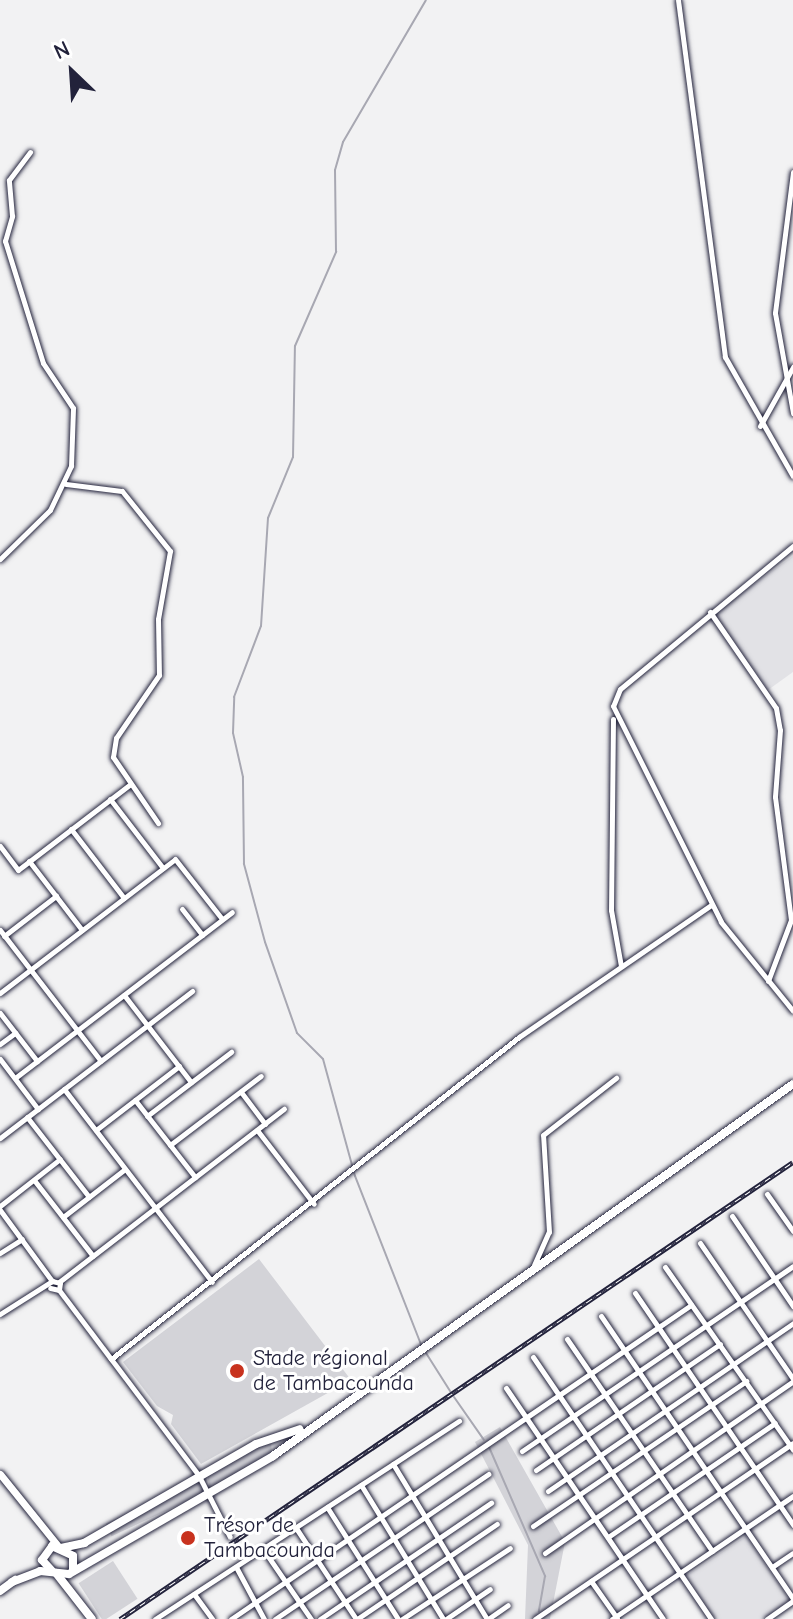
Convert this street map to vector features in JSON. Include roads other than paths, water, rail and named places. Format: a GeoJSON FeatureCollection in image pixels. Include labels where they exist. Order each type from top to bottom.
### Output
{"type":"FeatureCollection","features":[{"type":"Feature","properties":{"kind":"highway"},"geometry":{"type":"LineString","coordinates":[[12,1582],[73,1572],[273,1456],[304,1428],[420,1345],[793,1084]]}},
{"type":"Feature","properties":{"kind":"highway"},"geometry":{"type":"LineString","coordinates":[[0,1591],[43,1554],[84,1543],[199,1476],[304,1428]]}},
{"type":"Feature","properties":{"kind":"highway"},"geometry":{"type":"LineString","coordinates":[[61,1548],[75,1559],[76,1596]]}},
{"type":"Feature","properties":{"kind":"highway"},"geometry":{"type":"LineString","coordinates":[[43,1554],[92,1619]]}},
{"type":"Feature","properties":{"kind":"main road"},"geometry":{"type":"LineString","coordinates":[[0,1474],[38,1530],[61,1548]]}},
{"type":"Feature","properties":{"kind":"main road"},"geometry":{"type":"LineString","coordinates":[[38,1530],[43,1554]]}},
{"type":"Feature","properties":{"kind":"street"},"geometry":{"type":"LineString","coordinates":[[678,0],[721,342],[760,426],[793,476]]}},
{"type":"Feature","properties":{"kind":"street"},"geometry":{"type":"LineString","coordinates":[[0,559],[34,530],[66,484],[73,408],[43,363],[5,241],[12,216],[9,180],[30,152]]}},
{"type":"Feature","properties":{"kind":"street"},"geometry":{"type":"LineString","coordinates":[[793,172],[775,313],[783,384],[793,413]]}},
{"type":"Feature","properties":{"kind":"street"},"geometry":{"type":"LineString","coordinates":[[760,426],[793,367]]}},
{"type":"Feature","properties":{"kind":"street"},"geometry":{"type":"LineString","coordinates":[[66,484],[122,491],[172,558],[158,619],[159,675],[114,744],[115,767],[158,823]]}},
{"type":"Feature","properties":{"kind":"street"},"geometry":{"type":"LineString","coordinates":[[621,966],[611,910],[613,706],[620,689],[793,546]]}},
{"type":"Feature","properties":{"kind":"street"},"geometry":{"type":"LineString","coordinates":[[710,612],[776,708],[780,730],[775,797],[791,920],[768,982]]}},
{"type":"Feature","properties":{"kind":"street"},"geometry":{"type":"LineString","coordinates":[[613,706],[711,905],[793,1011]]}},
{"type":"Feature","properties":{"kind":"street"},"geometry":{"type":"LineString","coordinates":[[0,846],[18,870],[129,785]]}},
{"type":"Feature","properties":{"kind":"street"},"geometry":{"type":"LineString","coordinates":[[110,799],[163,868]]}},
{"type":"Feature","properties":{"kind":"street"},"geometry":{"type":"LineString","coordinates":[[71,829],[124,898]]}},
{"type":"Feature","properties":{"kind":"street"},"geometry":{"type":"LineString","coordinates":[[0,993],[175,859],[222,919]]}},
{"type":"Feature","properties":{"kind":"street"},"geometry":{"type":"LineString","coordinates":[[29,861],[82,930]]}},
{"type":"Feature","properties":{"kind":"street"},"geometry":{"type":"LineString","coordinates":[[56,896],[2,933],[101,1061]]}},
{"type":"Feature","properties":{"kind":"street"},"geometry":{"type":"LineString","coordinates":[[111,1359],[621,966],[711,905]]}},
{"type":"Feature","properties":{"kind":"street"},"geometry":{"type":"LineString","coordinates":[[182,909],[202,935]]}},
{"type":"Feature","properties":{"kind":"street"},"geometry":{"type":"LineString","coordinates":[[15,1078],[232,912]]}},
{"type":"Feature","properties":{"kind":"street"},"geometry":{"type":"LineString","coordinates":[[0,1138],[192,991]]}},
{"type":"Feature","properties":{"kind":"street"},"geometry":{"type":"LineString","coordinates":[[124,995],[191,1082]]}},
{"type":"Feature","properties":{"kind":"street"},"geometry":{"type":"LineString","coordinates":[[0,1013],[37,1061]]}},
{"type":"Feature","properties":{"kind":"street"},"geometry":{"type":"LineString","coordinates":[[0,1044],[15,1032]]}},
{"type":"Feature","properties":{"kind":"street"},"geometry":{"type":"LineString","coordinates":[[147,1116],[231,1052]]}},
{"type":"Feature","properties":{"kind":"street"},"geometry":{"type":"LineString","coordinates":[[0,1059],[38,1109]]}},
{"type":"Feature","properties":{"kind":"street"},"geometry":{"type":"LineString","coordinates":[[96,1130],[179,1066]]}},
{"type":"Feature","properties":{"kind":"street"},"geometry":{"type":"LineString","coordinates":[[170,1145],[261,1076]]}},
{"type":"Feature","properties":{"kind":"street"},"geometry":{"type":"LineString","coordinates":[[534,1265],[549,1232],[543,1135],[616,1078]]}},
{"type":"Feature","properties":{"kind":"street"},"geometry":{"type":"LineString","coordinates":[[64,1089],[212,1282]]}},
{"type":"Feature","properties":{"kind":"street"},"geometry":{"type":"LineString","coordinates":[[241,1092],[265,1124]]}},
{"type":"Feature","properties":{"kind":"street"},"geometry":{"type":"LineString","coordinates":[[135,1100],[195,1177]]}},
{"type":"Feature","properties":{"kind":"street"},"geometry":{"type":"LineString","coordinates":[[0,1314],[54,1284],[93,1256],[284,1109]]}},
{"type":"Feature","properties":{"kind":"street"},"geometry":{"type":"LineString","coordinates":[[27,1117],[89,1197]]}},
{"type":"Feature","properties":{"kind":"street"},"geometry":{"type":"LineString","coordinates":[[257,1130],[314,1204]]}},
{"type":"Feature","properties":{"kind":"street"},"geometry":{"type":"LineString","coordinates":[[60,1159],[0,1208],[199,1476],[230,1537]]}},
{"type":"Feature","properties":{"kind":"street"},"geometry":{"type":"LineString","coordinates":[[63,1217],[125,1169]]}},
{"type":"Feature","properties":{"kind":"street"},"geometry":{"type":"LineString","coordinates":[[34,1180],[93,1256]]}},
{"type":"Feature","properties":{"kind":"street"},"geometry":{"type":"LineString","coordinates":[[767,1194],[793,1231]]}},
{"type":"Feature","properties":{"kind":"street"},"geometry":{"type":"LineString","coordinates":[[732,1216],[793,1306]]}},
{"type":"Feature","properties":{"kind":"street"},"geometry":{"type":"LineString","coordinates":[[0,1253],[22,1239]]}},
{"type":"Feature","properties":{"kind":"street"},"geometry":{"type":"LineString","coordinates":[[545,1553],[793,1380],[700,1243]]}},
{"type":"Feature","properties":{"kind":"street"},"geometry":{"type":"LineString","coordinates":[[522,1451],[793,1266]]}},
{"type":"Feature","properties":{"kind":"street"},"geometry":{"type":"LineString","coordinates":[[535,1619],[792,1446],[665,1267]]}},
{"type":"Feature","properties":{"kind":"street"},"geometry":{"type":"LineString","coordinates":[[635,1293],[793,1525]]}},
{"type":"Feature","properties":{"kind":"street"},"geometry":{"type":"LineString","coordinates":[[231,1619],[691,1305]]}},
{"type":"Feature","properties":{"kind":"street"},"geometry":{"type":"LineString","coordinates":[[601,1316],[793,1599],[767,1619]]}},
{"type":"Feature","properties":{"kind":"street"},"geometry":{"type":"LineString","coordinates":[[548,1491],[793,1323]]}},
{"type":"Feature","properties":{"kind":"street"},"geometry":{"type":"LineString","coordinates":[[567,1339],[712,1551]]}},
{"type":"Feature","properties":{"kind":"street"},"geometry":{"type":"LineString","coordinates":[[536,1470],[720,1344]]}},
{"type":"Feature","properties":{"kind":"street"},"geometry":{"type":"LineString","coordinates":[[533,1357],[710,1617],[701,1619]]}},
{"type":"Feature","properties":{"kind":"street"},"geometry":{"type":"LineString","coordinates":[[533,1526],[746,1381]]}},
{"type":"Feature","properties":{"kind":"street"},"geometry":{"type":"LineString","coordinates":[[506,1388],[663,1619]]}},
{"type":"Feature","properties":{"kind":"street"},"geometry":{"type":"LineString","coordinates":[[155,1619],[164,1617],[194,1594],[459,1421]]}},
{"type":"Feature","properties":{"kind":"street"},"geometry":{"type":"LineString","coordinates":[[608,1537],[775,1423]]}},
{"type":"Feature","properties":{"kind":"street"},"geometry":{"type":"LineString","coordinates":[[393,1464],[443,1536],[488,1619],[508,1605]]}},
{"type":"Feature","properties":{"kind":"street"},"geometry":{"type":"LineString","coordinates":[[275,1619],[488,1474]]}},
{"type":"Feature","properties":{"kind":"street"},"geometry":{"type":"LineString","coordinates":[[361,1485],[410,1558],[444,1619],[490,1589]]}},
{"type":"Feature","properties":{"kind":"street"},"geometry":{"type":"LineString","coordinates":[[591,1581],[615,1618],[793,1496]]}},
{"type":"Feature","properties":{"kind":"street"},"geometry":{"type":"LineString","coordinates":[[320,1619],[491,1503]]}},
{"type":"Feature","properties":{"kind":"street"},"geometry":{"type":"LineString","coordinates":[[327,1507],[378,1580],[400,1619],[510,1548]]}},
{"type":"Feature","properties":{"kind":"street"},"geometry":{"type":"LineString","coordinates":[[296,1528],[357,1619],[497,1524]]}},
{"type":"Feature","properties":{"kind":"street"},"geometry":{"type":"LineString","coordinates":[[263,1549],[311,1619]]}},
{"type":"Feature","properties":{"kind":"street"},"geometry":{"type":"LineString","coordinates":[[772,1567],[793,1553]]}},
{"type":"Feature","properties":{"kind":"street"},"geometry":{"type":"LineString","coordinates":[[236,1567],[264,1619]]}},
{"type":"Feature","properties":{"kind":"street"},"geometry":{"type":"LineString","coordinates":[[194,1594],[212,1619]]}},
{"type":"Feature","properties":{"kind":"waterway"},"geometry":{"type":"LineString","coordinates":[[422,1347],[355,1176],[323,1059],[297,1033],[265,942],[244,864],[243,777],[233,733],[234,697],[261,626],[268,518],[293,457],[295,346],[336,252],[335,170],[343,142],[426,0]]}},
{"type":"Feature","properties":{"kind":"waterway"},"geometry":{"type":"LineString","coordinates":[[426,1353],[450,1391]]}},
{"type":"Feature","properties":{"kind":"waterway"},"geometry":{"type":"LineString","coordinates":[[454,1397],[484,1440]]}},
{"type":"Feature","properties":{"kind":"waterway"},"geometry":{"type":"LineString","coordinates":[[489,1447],[545,1576],[539,1611]]}},
{"type":"Feature","properties":{"kind":"railway"},"geometry":{"type":"LineString","coordinates":[[120,1619],[793,1162]]}},
{"type":"Feature","properties":{"kind":"place","name":"Stade régional de Tambacounda"},"geometry":{"type":"Point","coordinates":[237,1371]}},
{"type":"Feature","properties":{"kind":"place","name":"Trésor de Tambacounda"},"geometry":{"type":"Point","coordinates":[188,1538]}}]}
